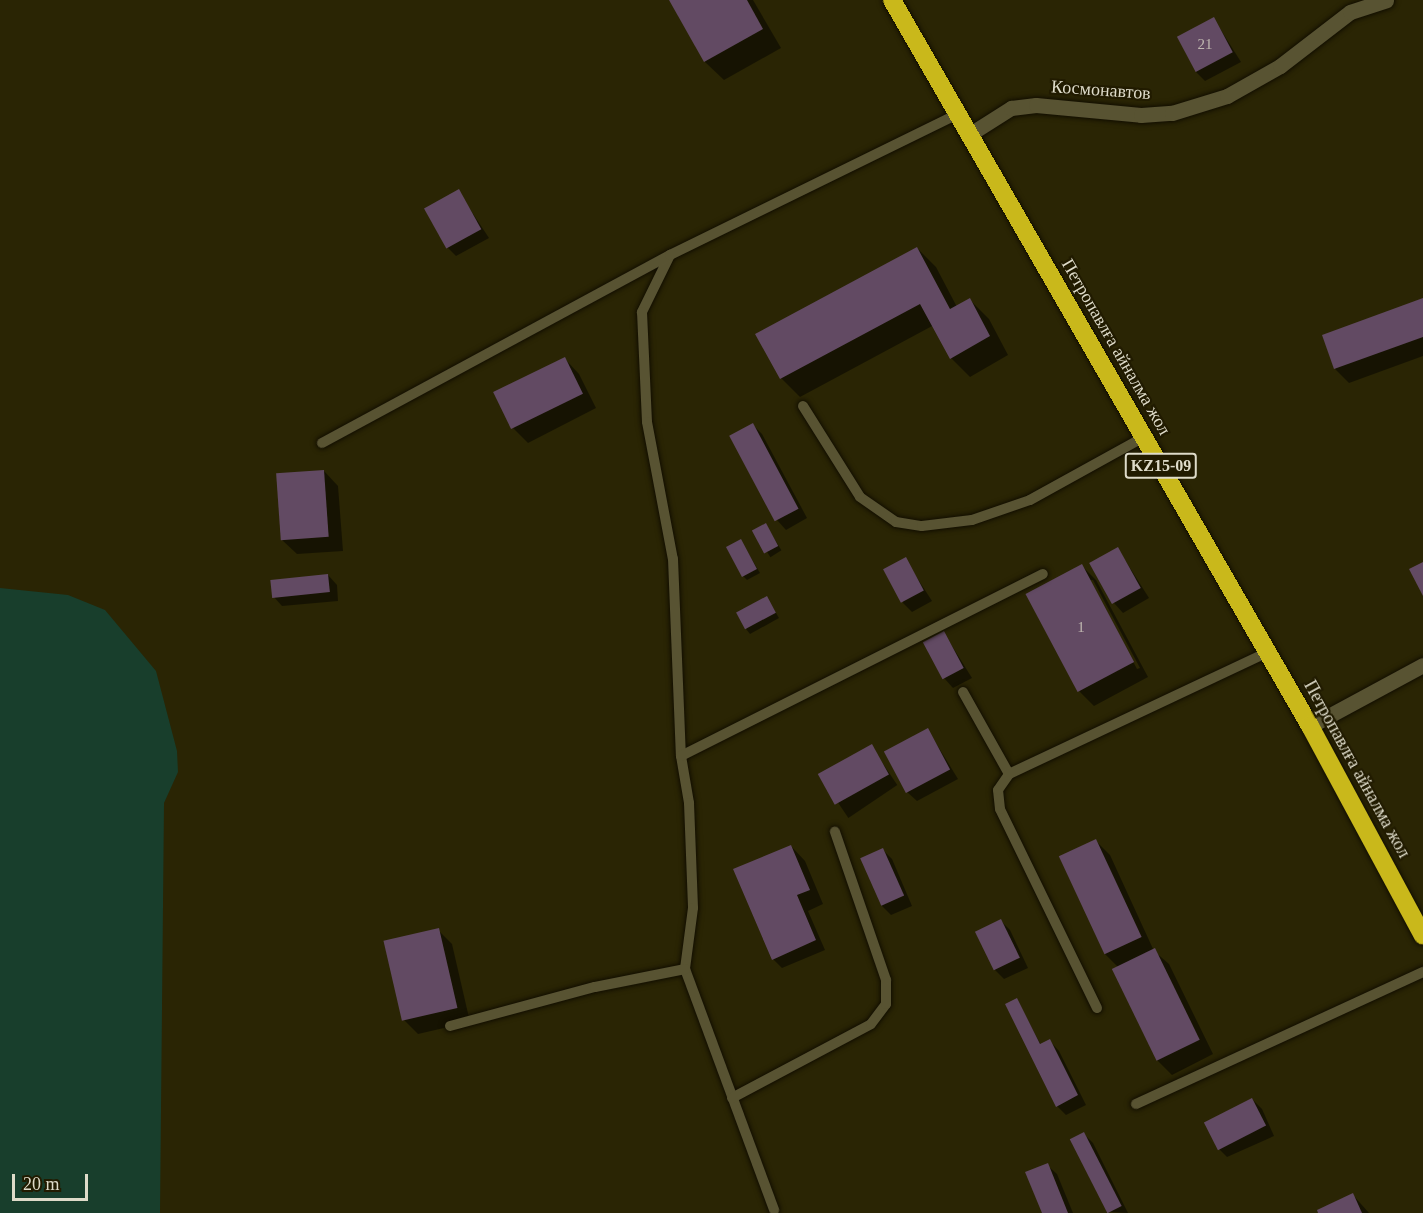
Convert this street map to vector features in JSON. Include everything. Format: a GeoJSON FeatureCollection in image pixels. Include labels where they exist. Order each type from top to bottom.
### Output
{"type":"FeatureCollection","features":[{"type":"Feature","properties":{"kind":"highway","name":"Петропавлға айналма жол"},"geometry":{"type":"LineString","coordinates":[[892,0],[1310,726],[1423,936]]}},
{"type":"Feature","properties":{"kind":"street","name":"Космонавтов"},"geometry":{"type":"LineString","coordinates":[[970,134],[1011,108],[1036,105],[1141,115],[1172,113],[1227,96],[1280,66],[1350,12],[1386,0]]}},
{"type":"Feature","properties":{"kind":"street"},"geometry":{"type":"LineString","coordinates":[[1310,726],[1423,664]]}},
{"type":"Feature","properties":{"kind":"lane"},"geometry":{"type":"LineString","coordinates":[[322,443],[670,255],[958,114]]}},
{"type":"Feature","properties":{"kind":"lane"},"geometry":{"type":"LineString","coordinates":[[670,255],[642,312],[646,422],[673,559],[681,756],[689,803],[693,908],[685,969],[774,1210]]}},
{"type":"Feature","properties":{"kind":"lane"},"geometry":{"type":"LineString","coordinates":[[803,406],[860,497],[896,522],[922,526],[972,520],[1030,500],[1144,437]]}},
{"type":"Feature","properties":{"kind":"lane"},"geometry":{"type":"LineString","coordinates":[[681,756],[1043,574]]}},
{"type":"Feature","properties":{"kind":"lane"},"geometry":{"type":"LineString","coordinates":[[1097,1008],[1000,809],[998,790],[1009,774],[1268,652]]}},
{"type":"Feature","properties":{"kind":"lane"},"geometry":{"type":"LineString","coordinates":[[963,692],[1009,774]]}},
{"type":"Feature","properties":{"kind":"lane"},"geometry":{"type":"LineString","coordinates":[[732,1098],[871,1024],[886,1004],[886,980],[836,832]]}},
{"type":"Feature","properties":{"kind":"lane"},"geometry":{"type":"LineString","coordinates":[[450,1026],[595,987],[685,969]]}},
{"type":"Feature","properties":{"kind":"lane"},"geometry":{"type":"LineString","coordinates":[[1137,1104],[1423,972]]}},
{"type":"Feature","properties":{"kind":"green space"},"geometry":{"type":"Polygon","coordinates":[[[0,588],[68,595],[105,610],[156,671],[177,751],[178,772],[164,803],[160,1213],[0,1213],[0,588]]]}},
{"type":"Feature","properties":{"kind":"building"},"geometry":{"type":"Polygon","coordinates":[[[669,0],[747,0],[763,29],[704,62],[669,0]]]}},
{"type":"Feature","properties":{"kind":"building"},"geometry":{"type":"Polygon","coordinates":[[[1214,17],[1233,52],[1196,72],[1177,37],[1214,17]]]}},
{"type":"Feature","properties":{"kind":"building"},"geometry":{"type":"Polygon","coordinates":[[[459,189],[481,229],[446,249],[424,208],[459,189]]]}},
{"type":"Feature","properties":{"kind":"building"},"geometry":{"type":"Polygon","coordinates":[[[917,247],[950,309],[970,298],[990,336],[950,359],[920,304],[780,379],[755,334],[917,247]]]}},
{"type":"Feature","properties":{"kind":"building"},"geometry":{"type":"Polygon","coordinates":[[[1423,298],[1423,337],[1334,369],[1322,335],[1423,298]]]}},
{"type":"Feature","properties":{"kind":"building"},"geometry":{"type":"Polygon","coordinates":[[[565,357],[583,394],[511,429],[493,392],[565,357]]]}},
{"type":"Feature","properties":{"kind":"building"},"geometry":{"type":"Polygon","coordinates":[[[753,423],[799,509],[775,521],[729,436],[753,423]]]}},
{"type":"Feature","properties":{"kind":"building"},"geometry":{"type":"Polygon","coordinates":[[[324,470],[329,537],[281,540],[276,473],[324,470]]]}},
{"type":"Feature","properties":{"kind":"building"},"geometry":{"type":"Polygon","coordinates":[[[766,523],[778,546],[764,553],[752,531],[766,523]]]}},
{"type":"Feature","properties":{"kind":"building"},"geometry":{"type":"Polygon","coordinates":[[[741,539],[757,569],[742,577],[726,547],[741,539]]]}},
{"type":"Feature","properties":{"kind":"building"},"geometry":{"type":"Polygon","coordinates":[[[1118,547],[1141,588],[1112,604],[1089,563],[1118,547]]]}},
{"type":"Feature","properties":{"kind":"building"},"geometry":{"type":"Polygon","coordinates":[[[906,557],[924,591],[901,603],[883,569],[906,557]]]}},
{"type":"Feature","properties":{"kind":"building"},"geometry":{"type":"Polygon","coordinates":[[[1423,562],[1423,596],[1409,569],[1423,562]]]}},
{"type":"Feature","properties":{"kind":"building"},"geometry":{"type":"Polygon","coordinates":[[[1082,564],[1134,662],[1078,692],[1025,594],[1082,564]]]}},
{"type":"Feature","properties":{"kind":"building"},"geometry":{"type":"Polygon","coordinates":[[[328,574],[330,592],[272,598],[270,580],[328,574]]]}},
{"type":"Feature","properties":{"kind":"building"},"geometry":{"type":"Polygon","coordinates":[[[767,596],[776,613],[745,629],[736,612],[767,596]]]}},
{"type":"Feature","properties":{"kind":"building"},"geometry":{"type":"Polygon","coordinates":[[[944,631],[964,668],[943,679],[923,642],[944,631]]]}},
{"type":"Feature","properties":{"kind":"building"},"geometry":{"type":"Polygon","coordinates":[[[928,728],[950,769],[906,793],[884,751],[928,728]]]}},
{"type":"Feature","properties":{"kind":"building"},"geometry":{"type":"Polygon","coordinates":[[[872,744],[889,775],[835,805],[818,774],[872,744]]]}},
{"type":"Feature","properties":{"kind":"building"},"geometry":{"type":"Polygon","coordinates":[[[1096,839],[1142,937],[1104,954],[1059,856],[1096,839]]]}},
{"type":"Feature","properties":{"kind":"building"},"geometry":{"type":"Polygon","coordinates":[[[791,845],[810,890],[797,895],[816,940],[772,960],[733,869],[791,845]]]}},
{"type":"Feature","properties":{"kind":"building"},"geometry":{"type":"Polygon","coordinates":[[[883,848],[904,896],[881,906],[860,858],[883,848]]]}},
{"type":"Feature","properties":{"kind":"building"},"geometry":{"type":"Polygon","coordinates":[[[1001,919],[1020,958],[994,970],[975,932],[1001,919]]]}},
{"type":"Feature","properties":{"kind":"building"},"geometry":{"type":"Polygon","coordinates":[[[439,928],[457,1008],[402,1021],[383,941],[439,928]]]}},
{"type":"Feature","properties":{"kind":"building"},"geometry":{"type":"Polygon","coordinates":[[[1155,948],[1200,1040],[1157,1061],[1112,969],[1155,948]]]}},
{"type":"Feature","properties":{"kind":"building"},"geometry":{"type":"Polygon","coordinates":[[[1017,998],[1040,1044],[1050,1039],[1078,1095],[1056,1107],[1005,1004],[1017,998]]]}},
{"type":"Feature","properties":{"kind":"building"},"geometry":{"type":"Polygon","coordinates":[[[1252,1098],[1266,1126],[1218,1150],[1204,1123],[1252,1098]]]}},
{"type":"Feature","properties":{"kind":"building"},"geometry":{"type":"Polygon","coordinates":[[[1084,1132],[1122,1206],[1107,1213],[1070,1139],[1084,1132]]]}},
{"type":"Feature","properties":{"kind":"building"},"geometry":{"type":"Polygon","coordinates":[[[1048,1163],[1068,1213],[1042,1213],[1025,1172],[1048,1163]]]}},
{"type":"Feature","properties":{"kind":"building"},"geometry":{"type":"Polygon","coordinates":[[[1353,1193],[1362,1213],[1318,1213],[1317,1210],[1353,1193]]]}}]}
